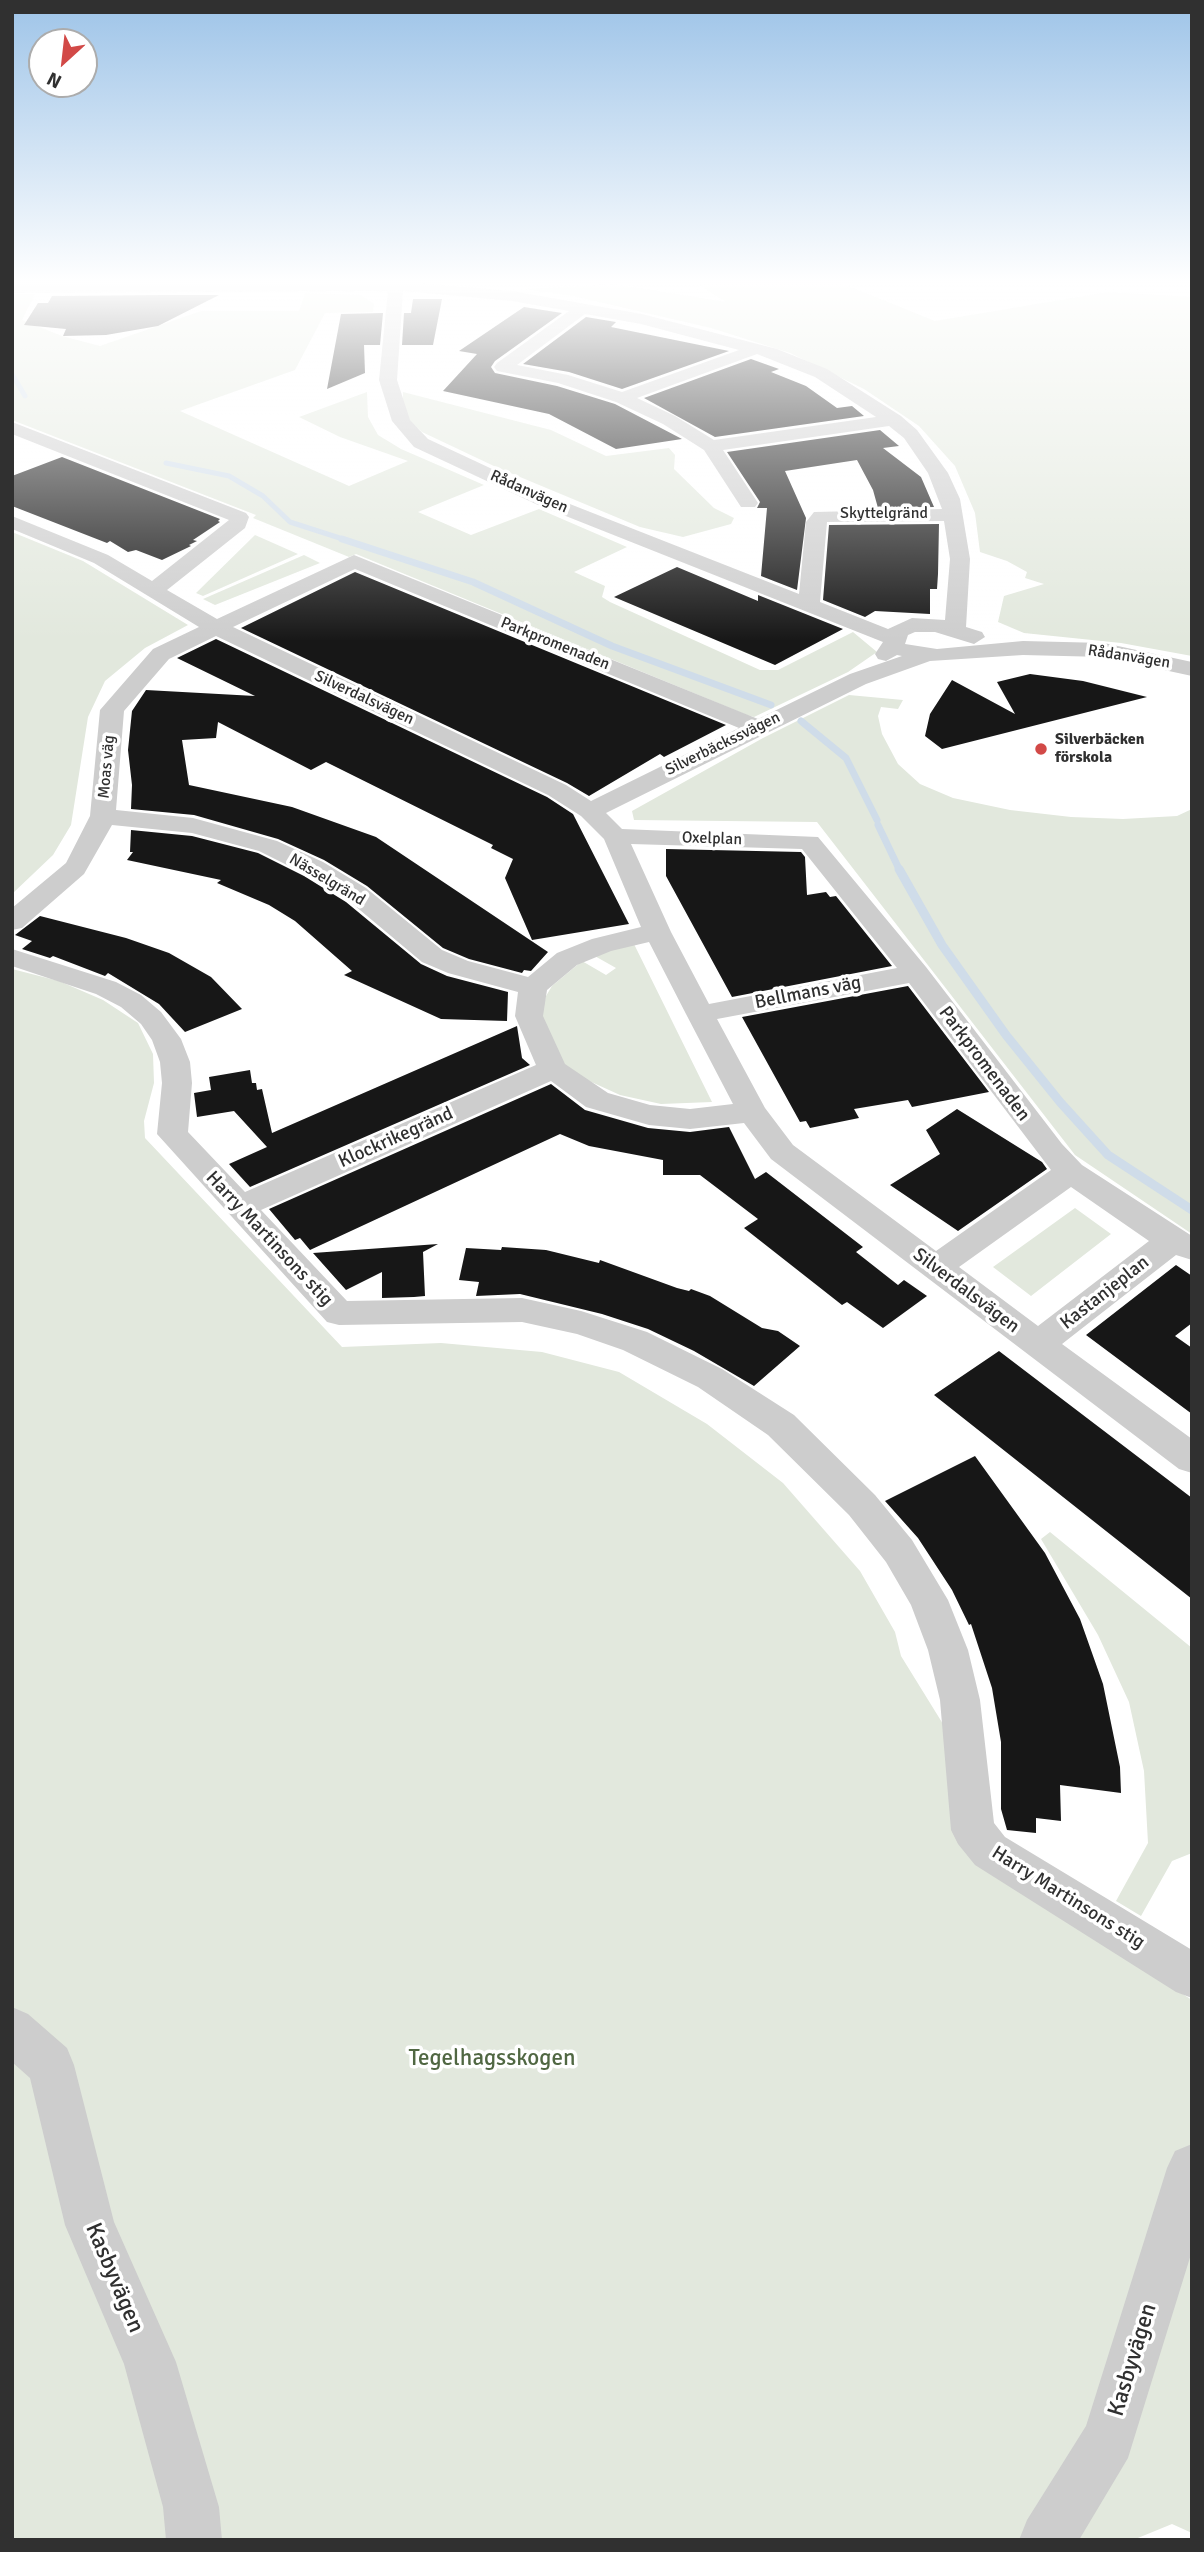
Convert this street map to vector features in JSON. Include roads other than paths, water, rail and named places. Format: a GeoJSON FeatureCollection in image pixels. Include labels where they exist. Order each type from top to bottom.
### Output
{"type":"FeatureCollection","features":[{"type":"Feature","properties":{"kind":"street","name":"Rådanvägen"},"geometry":{"type":"LineString","coordinates":[[395,402],[401,421],[421,443],[545,501],[809,603],[895,641],[903,649],[924,656],[956,639]]}},
{"type":"Feature","properties":{"kind":"street"},"geometry":{"type":"LineString","coordinates":[[631,402],[669,420],[710,446],[748,503]]}},
{"type":"Feature","properties":{"kind":"street"},"geometry":{"type":"LineString","coordinates":[[867,402],[895,420],[919,443],[950,499],[960,559],[956,639]]}},
{"type":"Feature","properties":{"kind":"street"},"geometry":{"type":"LineString","coordinates":[[710,446],[895,420]]}},
{"type":"Feature","properties":{"kind":"street"},"geometry":{"type":"LineString","coordinates":[[12,427],[239,517],[237,524],[152,591]]}},
{"type":"Feature","properties":{"kind":"street","name":"Skyttelgränd"},"geometry":{"type":"LineString","coordinates":[[809,603],[816,522],[821,516],[953,515]]}},
{"type":"Feature","properties":{"kind":"street","name":"Silverdalsvägen"},"geometry":{"type":"LineString","coordinates":[[12,522],[101,559],[214,626],[557,790],[590,811],[615,835],[657,932],[700,1014],[752,1112],[782,1152],[1192,1459]]}},
{"type":"Feature","properties":{"kind":"street","name":"Moas väg"},"geometry":{"type":"LineString","coordinates":[[12,922],[75,868],[103,816],[112,710],[161,654],[214,626],[354,561]]}},
{"type":"Feature","properties":{"kind":"street","name":"Parkpromenaden"},"geometry":{"type":"LineString","coordinates":[[354,561],[756,727]]}},
{"type":"Feature","properties":{"kind":"street"},"geometry":{"type":"LineString","coordinates":[[895,641],[898,631],[919,624],[957,603]]}},
{"type":"Feature","properties":{"kind":"street","name":"Rådanvägen"},"geometry":{"type":"LineString","coordinates":[[838,615],[919,624],[956,639],[1023,648],[1104,650],[1192,669]]}},
{"type":"Feature","properties":{"kind":"street","name":"Silverbäckssvägen"},"geometry":{"type":"LineString","coordinates":[[858,679],[895,641]]}},
{"type":"Feature","properties":{"kind":"street","name":"Silverbäckssvägen"},"geometry":{"type":"LineString","coordinates":[[590,811],[858,679],[924,656]]}},
{"type":"Feature","properties":{"kind":"street","name":"Nässelgränd"},"geometry":{"type":"LineString","coordinates":[[103,816],[193,826],[268,846],[357,894],[432,956],[458,967],[533,987]]}},
{"type":"Feature","properties":{"kind":"street","name":"Oxelplan"},"geometry":{"type":"LineString","coordinates":[[615,835],[809,842]]}},
{"type":"Feature","properties":{"kind":"street","name":"Parkpromenaden"},"geometry":{"type":"LineString","coordinates":[[809,842],[916,973],[1051,1151],[1071,1172],[1182,1245]]}},
{"type":"Feature","properties":{"kind":"street"},"geometry":{"type":"LineString","coordinates":[[657,932],[602,945],[567,959],[533,987],[529,1016],[553,1069],[597,1100],[649,1115],[690,1119],[752,1112]]}},
{"type":"Feature","properties":{"kind":"street","name":"Harry Martinsons stig"},"geometry":{"type":"LineString","coordinates":[[12,957],[106,988],[131,1001],[151,1018],[166,1039],[175,1062],[177,1083],[172,1134],[339,1313],[522,1311],[581,1323],[635,1341],[710,1378],[781,1425],[862,1505],[899,1551],[929,1600],[948,1650],[960,1700],[973,1830],[990,1852],[1192,1976]]}},
{"type":"Feature","properties":{"kind":"street","name":"Bellmans väg"},"geometry":{"type":"LineString","coordinates":[[700,1014],[916,973]]}},
{"type":"Feature","properties":{"kind":"street","name":"Klockrikegränd"},"geometry":{"type":"LineString","coordinates":[[239,1207],[553,1069]]}},
{"type":"Feature","properties":{"kind":"street"},"geometry":{"type":"LineString","coordinates":[[935,1268],[1071,1172]]}},
{"type":"Feature","properties":{"kind":"street","name":"Kastanjeplan"},"geometry":{"type":"LineString","coordinates":[[1038,1344],[1182,1245]]}},
{"type":"Feature","properties":{"kind":"street","name":"Kasbyvägen"},"geometry":{"type":"LineString","coordinates":[[12,2030],[50,2064],[90,2225],[150,2362],[191,2507],[194,2540]]}},
{"type":"Feature","properties":{"kind":"street","name":"Kasbyvägen"},"geometry":{"type":"LineString","coordinates":[[1047,2540],[1109,2439],[1192,2168]]}},
{"type":"Feature","properties":{"kind":"waterway"},"geometry":{"type":"LineString","coordinates":[[166,463],[229,476],[263,496],[290,522],[349,541]]}},
{"type":"Feature","properties":{"kind":"waterway"},"geometry":{"type":"LineString","coordinates":[[342,539],[473,582],[612,646],[771,705]]}},
{"type":"Feature","properties":{"kind":"waterway"},"geometry":{"type":"LineString","coordinates":[[801,721],[846,758],[877,820]]}},
{"type":"Feature","properties":{"kind":"waterway"},"geometry":{"type":"LineString","coordinates":[[878,825],[899,869]]}},
{"type":"Feature","properties":{"kind":"waterway"},"geometry":{"type":"LineString","coordinates":[[899,869],[942,945],[1006,1035],[1060,1102],[1108,1155],[1192,1210]]}},
{"type":"Feature","properties":{"kind":"place","name":"Silverbäcken förskola"},"geometry":{"type":"Point","coordinates":[1041,749]}},
{"type":"Feature","properties":{"kind":"park label","name":"Tegelhagsskogen"},"geometry":{"type":"Point","coordinates":[492,2059]}}]}
